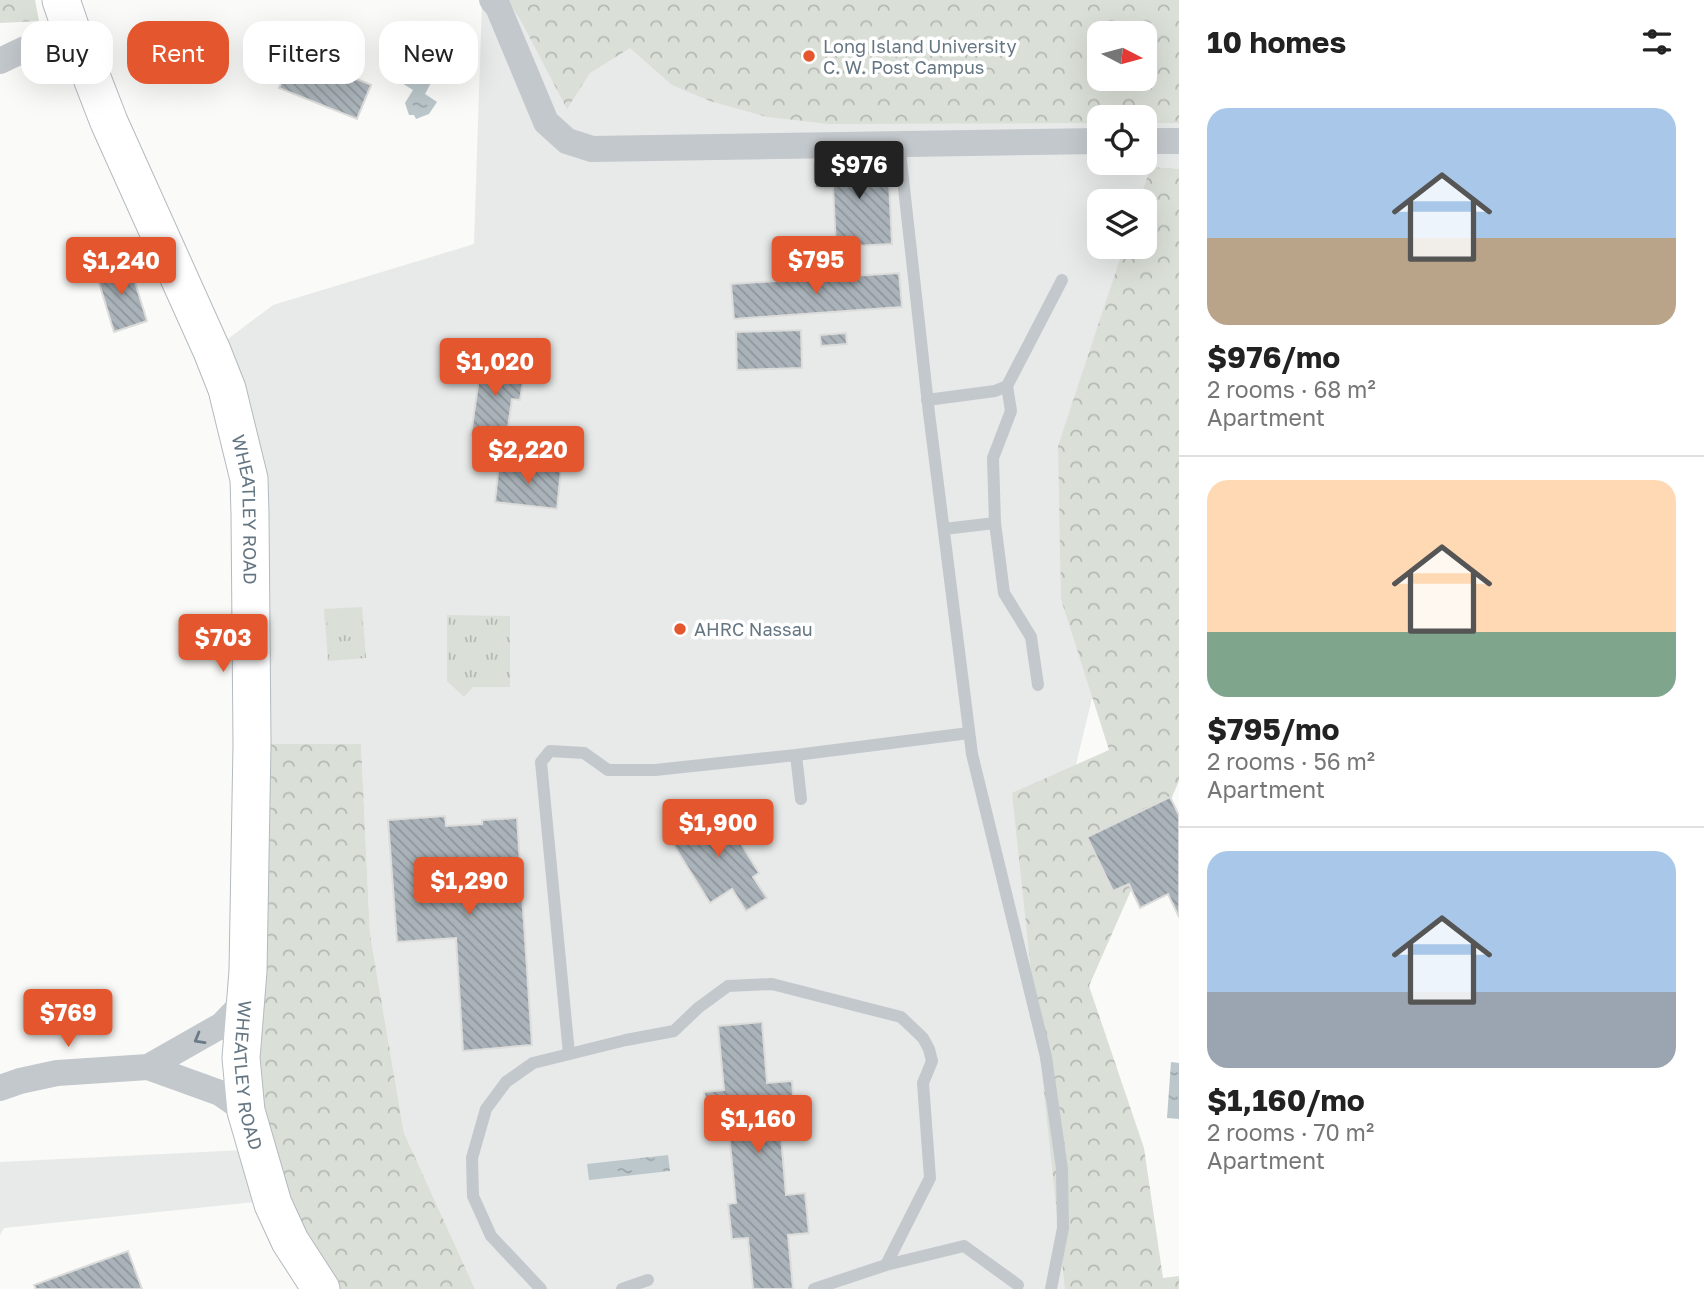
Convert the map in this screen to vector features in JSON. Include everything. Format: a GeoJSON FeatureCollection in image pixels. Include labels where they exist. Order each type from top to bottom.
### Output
{"type":"FeatureCollection","features":[{"type":"Feature","properties":{"kind":"main road","name":"WHEATLEY ROAD"},"geometry":{"type":"LineString","coordinates":[[61,0],[68,21]]}},
{"type":"Feature","properties":{"kind":"main road","name":"WHEATLEY ROAD"},"geometry":{"type":"LineString","coordinates":[[94,84],[227,389],[249,479],[252,744],[248,971],[241,1058],[246,1111],[273,1204],[290,1241],[321,1289]]}},
{"type":"Feature","properties":{"kind":"street"},"geometry":{"type":"LineString","coordinates":[[492,0],[498,6],[546,122],[567,141],[592,149],[1087,141]]}},
{"type":"Feature","properties":{"kind":"street"},"geometry":{"type":"LineString","coordinates":[[0,61],[21,52]]}},
{"type":"Feature","properties":{"kind":"street"},"geometry":{"type":"LineString","coordinates":[[1157,141],[1179,141]]}},
{"type":"Feature","properties":{"kind":"street"},"geometry":{"type":"LineString","coordinates":[[148,1067],[222,1025],[244,1002]]}},
{"type":"Feature","properties":{"kind":"street"},"geometry":{"type":"LineString","coordinates":[[0,1088],[57,1073],[148,1067],[220,1093],[246,1111]]}},
{"type":"Feature","properties":{"kind":"lane"},"geometry":{"type":"LineString","coordinates":[[900,143],[927,400],[972,754],[1046,1056],[1062,1169],[1063,1228],[1051,1289]]}},
{"type":"Feature","properties":{"kind":"lane"},"geometry":{"type":"LineString","coordinates":[[1038,685],[1031,637],[1004,593],[995,523],[993,458],[1011,411],[1007,386],[1062,280]]}},
{"type":"Feature","properties":{"kind":"lane"},"geometry":{"type":"LineString","coordinates":[[927,400],[995,391],[1007,386]]}},
{"type":"Feature","properties":{"kind":"lane"},"geometry":{"type":"LineString","coordinates":[[943,529],[995,523]]}},
{"type":"Feature","properties":{"kind":"lane"},"geometry":{"type":"LineString","coordinates":[[569,1054],[541,762],[550,751],[584,753],[608,770],[655,769],[796,755],[969,733]]}},
{"type":"Feature","properties":{"kind":"lane"},"geometry":{"type":"LineString","coordinates":[[796,755],[801,799]]}},
{"type":"Feature","properties":{"kind":"lane"},"geometry":{"type":"LineString","coordinates":[[541,1289],[491,1236],[473,1196],[472,1158],[486,1109],[506,1082],[533,1063],[674,1031],[698,1008],[728,986],[772,984],[901,1017],[923,1038],[932,1061],[923,1083],[930,1178],[886,1265]]}},
{"type":"Feature","properties":{"kind":"lane"},"geometry":{"type":"LineString","coordinates":[[814,1289],[886,1265],[964,1246],[1016,1288]]}},
{"type":"Feature","properties":{"kind":"lane"},"geometry":{"type":"LineString","coordinates":[[622,1289],[648,1280]]}},
{"type":"Feature","properties":{"kind":"shaded area","name":"AHRC Nassau"},"geometry":{"type":"Polygon","coordinates":[[[482,0],[1179,0],[1179,339],[1050,872],[1081,1289],[475,1289],[404,1133],[370,934],[361,744],[252,744],[250,514],[212,351],[273,305],[474,244],[482,0]]]}},
{"type":"Feature","properties":{"kind":"shaded area"},"geometry":{"type":"Polygon","coordinates":[[[244,1150],[255,1202],[4,1228],[0,1235],[0,1162],[244,1150]]]}},
{"type":"Feature","properties":{"kind":"green space"},"geometry":{"type":"Polygon","coordinates":[[[0,0],[35,0],[39,21],[0,23],[0,0]]]}},
{"type":"Feature","properties":{"kind":"green space","name":"Long Island University C. W. Post Campus"},"geometry":{"type":"Polygon","coordinates":[[[507,0],[1179,0],[1179,123],[1157,123],[1157,105],[1087,105],[1087,123],[830,124],[768,117],[710,101],[672,85],[630,48],[590,73],[567,109],[520,19],[507,0]]]}},
{"type":"Feature","properties":{"kind":"green space"},"geometry":{"type":"Polygon","coordinates":[[[1157,167],[1179,169],[1179,781],[1089,986],[1144,1148],[1163,1278],[1179,1276],[1179,1289],[1065,1289],[1012,793],[1109,750],[1061,599],[1058,446],[1120,259],[1157,259],[1157,189],[1143,189],[1148,175],[1157,175],[1157,167]]]}},
{"type":"Feature","properties":{"kind":"green space"},"geometry":{"type":"Polygon","coordinates":[[[362,607],[366,658],[328,661],[324,609],[362,607]]]}},
{"type":"Feature","properties":{"kind":"green space"},"geometry":{"type":"Polygon","coordinates":[[[361,615],[363,631],[328,633],[327,617],[361,615]]]}},
{"type":"Feature","properties":{"kind":"green space"},"geometry":{"type":"Polygon","coordinates":[[[447,615],[510,616],[510,687],[473,687],[464,697],[447,681],[447,615]]]}},
{"type":"Feature","properties":{"kind":"green space"},"geometry":{"type":"Polygon","coordinates":[[[363,640],[364,656],[330,658],[328,642],[363,640]]]}},
{"type":"Feature","properties":{"kind":"green space"},"geometry":{"type":"Polygon","coordinates":[[[252,744],[361,744],[370,934],[404,1133],[475,1289],[321,1289],[257,1157],[252,744]]]}},
{"type":"Feature","properties":{"kind":"water"},"geometry":{"type":"Polygon","coordinates":[[[403,84],[430,84],[425,94],[437,102],[429,114],[416,119],[414,115],[409,115],[405,103],[413,90],[403,84]]]}},
{"type":"Feature","properties":{"kind":"water"},"geometry":{"type":"Polygon","coordinates":[[[1171,1062],[1179,1063],[1179,1119],[1167,1118],[1171,1062]]]}},
{"type":"Feature","properties":{"kind":"water"},"geometry":{"type":"Polygon","coordinates":[[[668,1155],[670,1171],[589,1180],[587,1164],[668,1155]]]}},
{"type":"Feature","properties":{"kind":"building"},"geometry":{"type":"Polygon","coordinates":[[[365,82],[371,85],[357,119],[279,88],[281,84],[365,82]]]}},
{"type":"Feature","properties":{"kind":"building"},"geometry":{"type":"Polygon","coordinates":[[[888,160],[892,244],[836,247],[833,187],[815,188],[814,164],[888,160]]]}},
{"type":"Feature","properties":{"kind":"building"},"geometry":{"type":"Polygon","coordinates":[[[129,263],[147,321],[114,332],[96,273],[129,263]]]}},
{"type":"Feature","properties":{"kind":"building"},"geometry":{"type":"Polygon","coordinates":[[[899,273],[902,307],[734,319],[731,284],[899,273]]]}},
{"type":"Feature","properties":{"kind":"building"},"geometry":{"type":"Polygon","coordinates":[[[801,330],[802,368],[737,370],[736,332],[801,330]]]}},
{"type":"Feature","properties":{"kind":"building"},"geometry":{"type":"Polygon","coordinates":[[[846,333],[847,344],[821,346],[820,335],[846,333]]]}},
{"type":"Feature","properties":{"kind":"building"},"geometry":{"type":"Polygon","coordinates":[[[482,356],[518,361],[515,380],[523,381],[520,400],[512,399],[506,441],[471,435],[482,356]]]}},
{"type":"Feature","properties":{"kind":"building"},"geometry":{"type":"Polygon","coordinates":[[[499,463],[561,469],[557,509],[495,502],[499,463]]]}},
{"type":"Feature","properties":{"kind":"building"},"geometry":{"type":"Polygon","coordinates":[[[1170,797],[1179,815],[1179,917],[1168,894],[1140,908],[1129,884],[1113,891],[1087,837],[1170,797]]]}},
{"type":"Feature","properties":{"kind":"building"},"geometry":{"type":"Polygon","coordinates":[[[717,805],[759,873],[753,877],[767,898],[746,911],[732,889],[710,903],[668,836],[717,805]]]}},
{"type":"Feature","properties":{"kind":"building"},"geometry":{"type":"Polygon","coordinates":[[[445,816],[446,826],[517,818],[532,1045],[463,1051],[456,938],[397,942],[388,820],[445,816]]]}},
{"type":"Feature","properties":{"kind":"building"},"geometry":{"type":"Polygon","coordinates":[[[762,1022],[767,1083],[792,1081],[795,1123],[780,1125],[786,1195],[805,1193],[809,1233],[788,1235],[793,1289],[753,1289],[748,1238],[732,1239],[728,1204],[736,1203],[728,1123],[720,1124],[719,1114],[712,1114],[706,1109],[704,1092],[724,1090],[718,1026],[762,1022]]]}},
{"type":"Feature","properties":{"kind":"building"},"geometry":{"type":"Polygon","coordinates":[[[128,1251],[142,1289],[36,1289],[34,1285],[128,1251]]]}},
{"type":"Feature","properties":{"kind":"place","name":"Long Island University C. W. Post Campus"},"geometry":{"type":"Point","coordinates":[809,56]}},
{"type":"Feature","properties":{"kind":"place","name":"AHRC Nassau"},"geometry":{"type":"Point","coordinates":[680,629]}}]}
